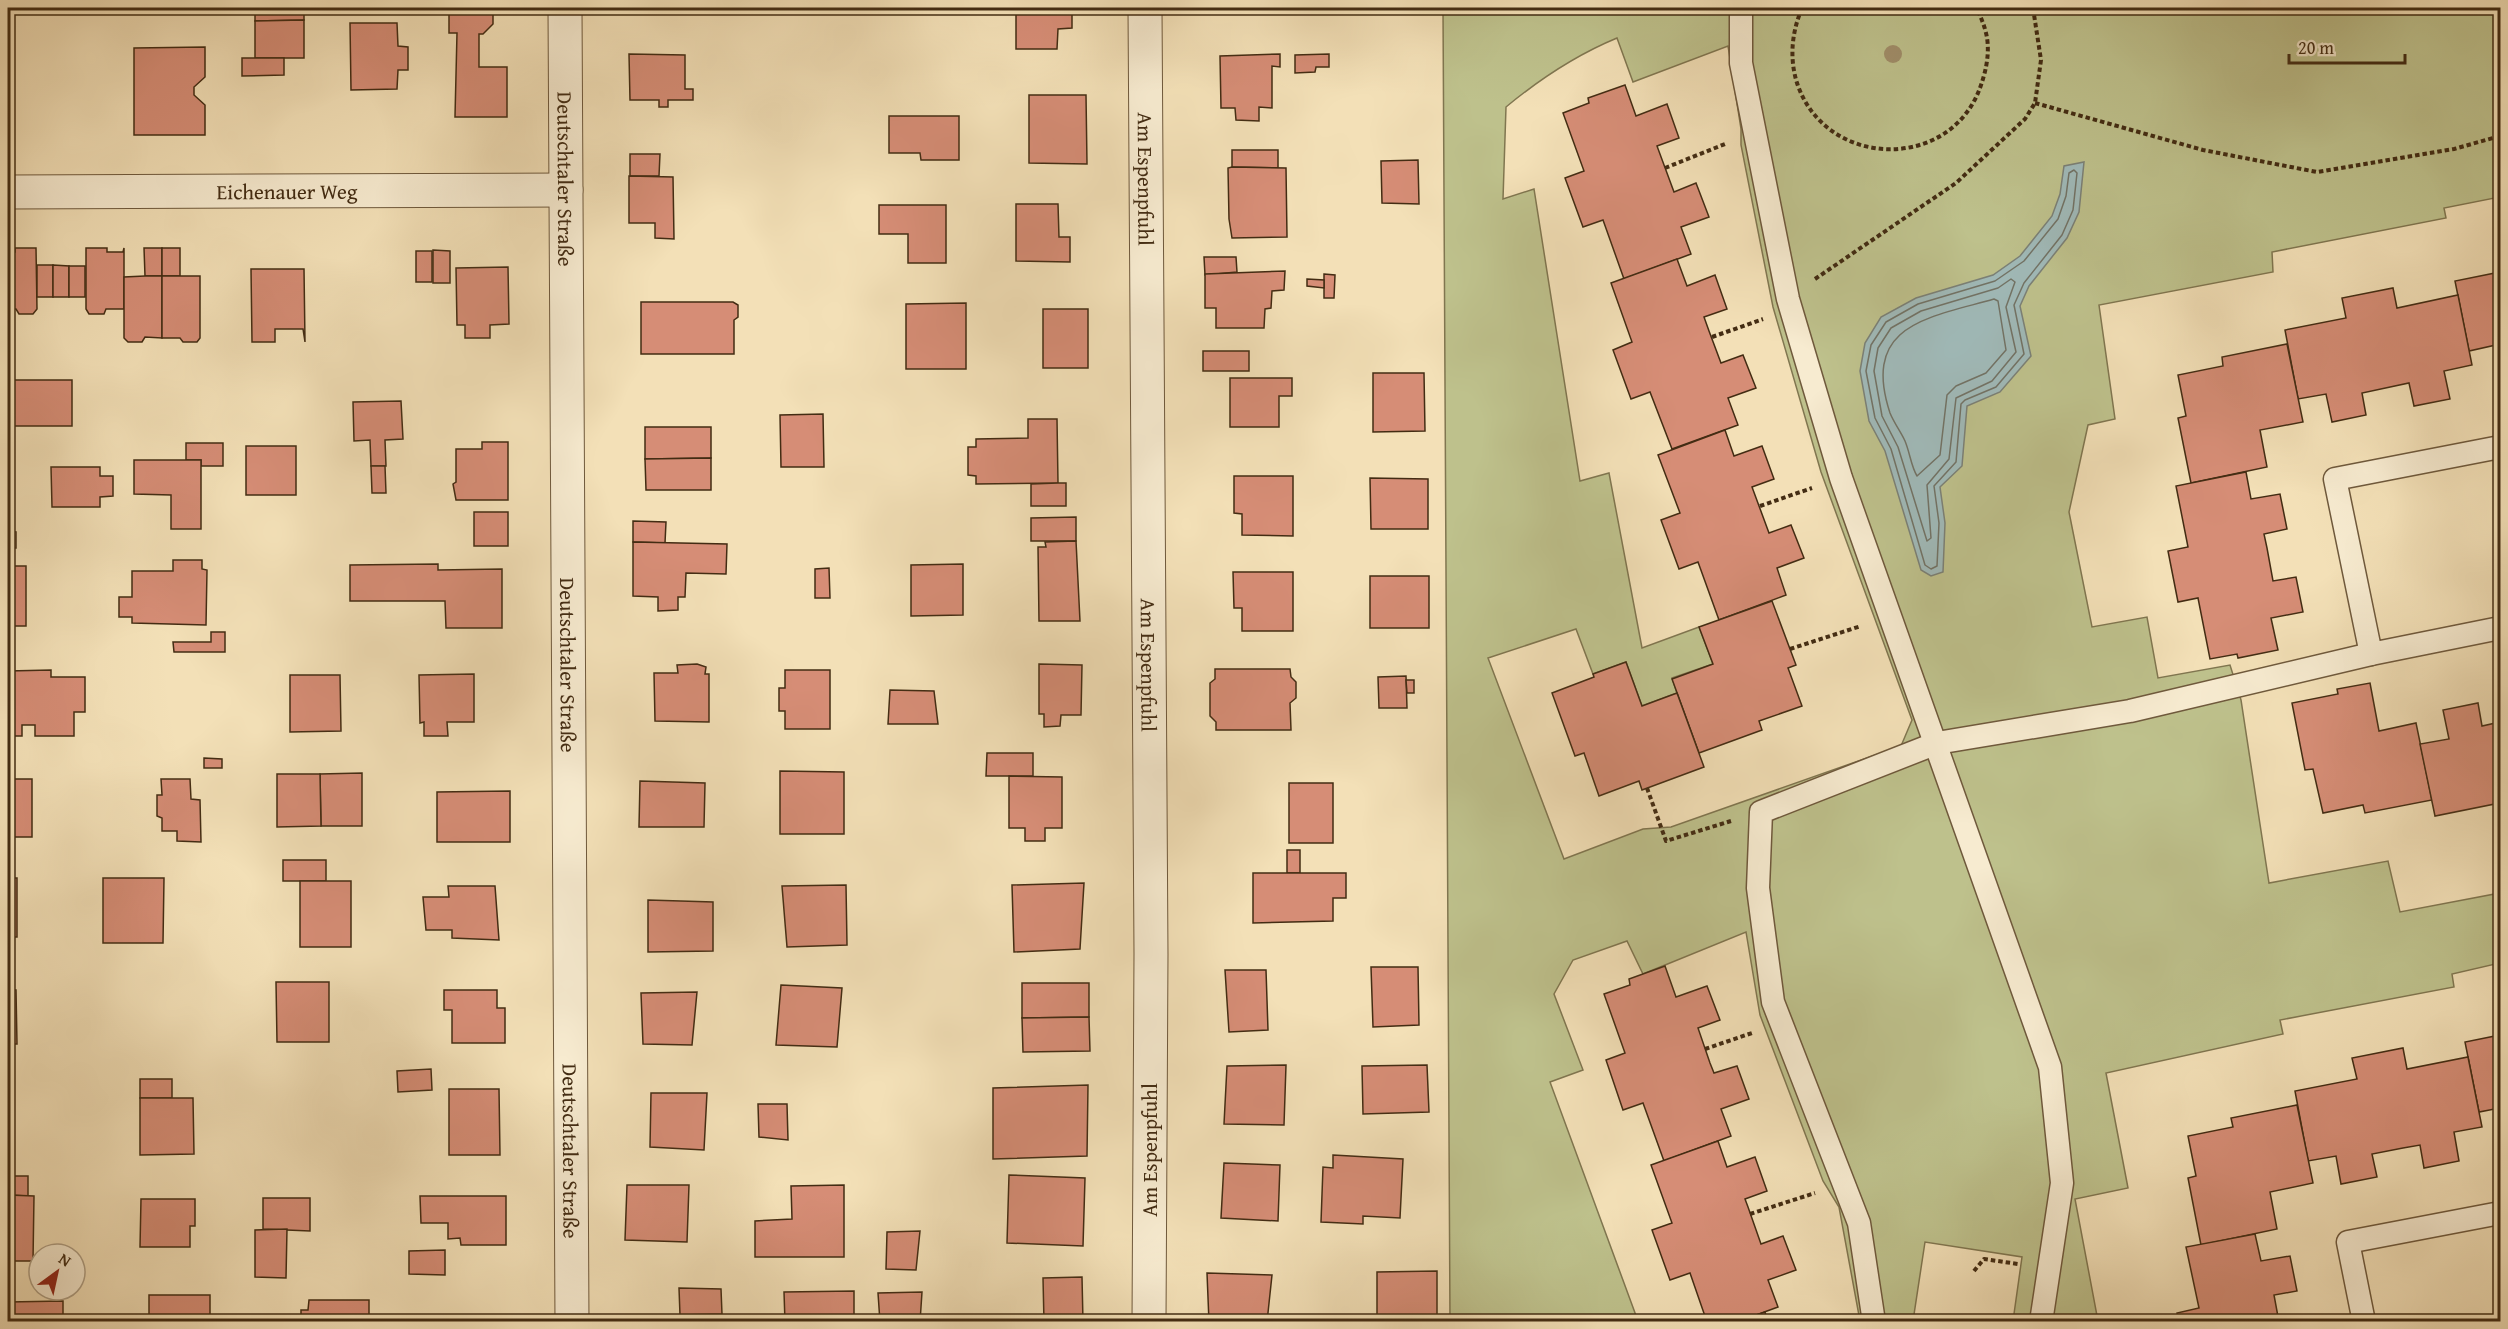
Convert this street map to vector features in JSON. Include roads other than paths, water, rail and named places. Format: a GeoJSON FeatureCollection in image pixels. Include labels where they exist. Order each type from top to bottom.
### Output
{"type":"FeatureCollection","features":[{"type":"Feature","properties":{"kind":"street","name":"Deutschtaler Straße"},"geometry":{"type":"LineString","coordinates":[[565,8],[572,1322]]}},
{"type":"Feature","properties":{"kind":"street","name":"Am Espenpfuhl"},"geometry":{"type":"LineString","coordinates":[[1145,8],[1151,942],[1149,1322]]}},
{"type":"Feature","properties":{"kind":"street","name":"Eichenauer Weg"},"geometry":{"type":"LineString","coordinates":[[8,192],[566,190]]}},
{"type":"Feature","properties":{"kind":"lane"},"geometry":{"type":"LineString","coordinates":[[1741,8],[1741,63],[1790,304],[1841,478],[1937,743],[2050,1067],[2062,1183],[2041,1322]]}},
{"type":"Feature","properties":{"kind":"lane"},"geometry":{"type":"LineString","coordinates":[[2371,654],[2335,479],[2500,447]]}},
{"type":"Feature","properties":{"kind":"lane"},"geometry":{"type":"LineString","coordinates":[[1874,1322],[1859,1223],[1773,1002],[1758,888],[1761,812],[1937,743],[2130,711],[2371,654],[2500,628]]}},
{"type":"Feature","properties":{"kind":"lane"},"geometry":{"type":"LineString","coordinates":[[2364,1322],[2348,1242],[2500,1213]]}},
{"type":"Feature","properties":{"kind":"water"},"geometry":{"type":"Polygon","coordinates":[[[2084,162],[2079,212],[2067,238],[2029,286],[2020,306],[2031,356],[2000,392],[1967,406],[1962,466],[1940,487],[1945,523],[1943,572],[1931,576],[1921,570],[1885,451],[1869,421],[1860,371],[1865,343],[1881,317],[1916,298],[1993,275],[2020,256],[2052,216],[2060,194],[2064,166],[2084,162]]]}}]}
